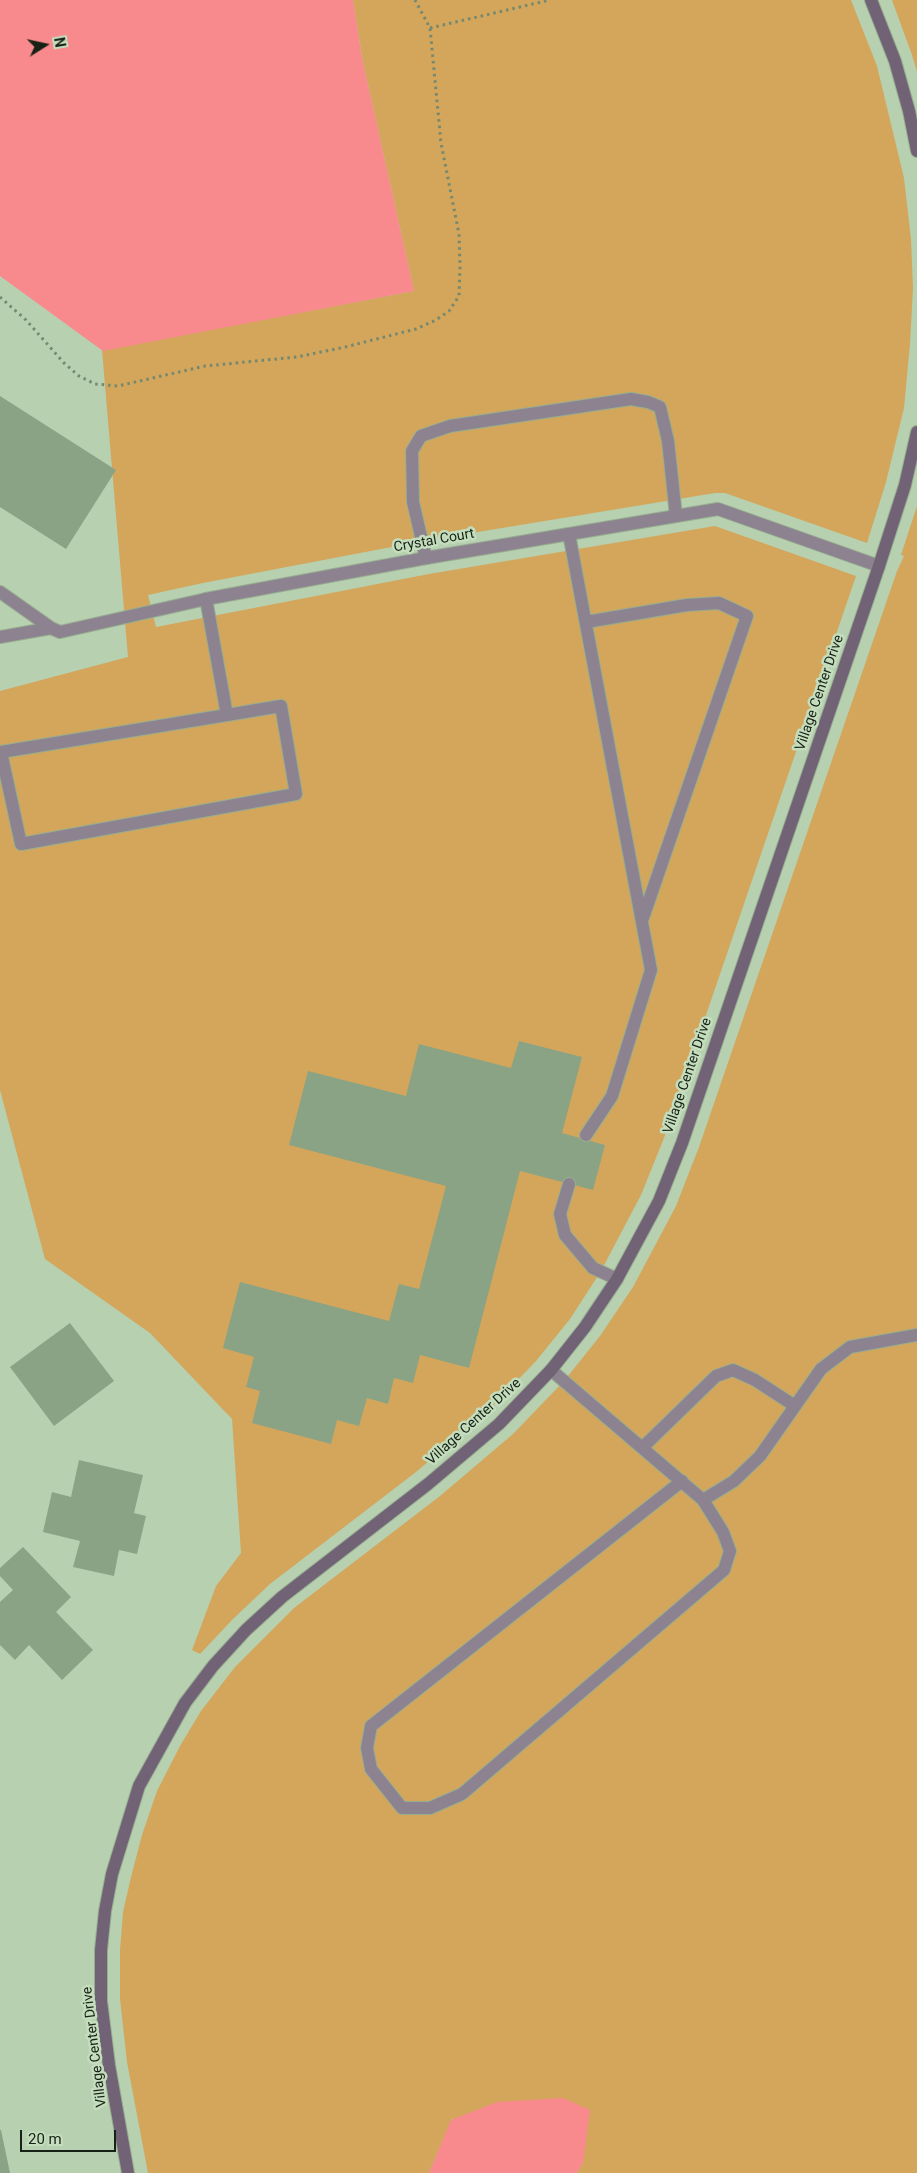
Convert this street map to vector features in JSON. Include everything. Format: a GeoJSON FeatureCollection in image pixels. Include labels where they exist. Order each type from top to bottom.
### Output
{"type":"FeatureCollection","features":[{"type":"Feature","properties":{"kind":"street"},"geometry":{"type":"LineString","coordinates":[[871,0],[894,62],[909,111],[917,151]]}},
{"type":"Feature","properties":{"kind":"street"},"geometry":{"type":"LineString","coordinates":[[426,558],[413,502],[412,452],[421,436],[450,426],[631,399],[648,402],[660,407],[668,441],[676,516]]}},
{"type":"Feature","properties":{"kind":"street","name":"Village Center Drive"},"geometry":{"type":"LineString","coordinates":[[128,2173],[109,2065],[101,2001],[102,1950],[105,1910],[124,1832],[139,1786],[163,1739],[185,1703],[213,1666],[246,1630],[282,1596],[428,1484],[499,1424],[551,1370],[585,1327],[617,1279],[659,1200],[682,1143],[879,566],[905,485],[917,432]]}},
{"type":"Feature","properties":{"kind":"street","name":"Crystal Court"},"geometry":{"type":"LineString","coordinates":[[0,637],[51,628],[60,632],[206,599],[426,558],[718,509],[879,566]]}},
{"type":"Feature","properties":{"kind":"street"},"geometry":{"type":"LineString","coordinates":[[569,534],[651,970],[612,1096],[586,1135]]}},
{"type":"Feature","properties":{"kind":"street"},"geometry":{"type":"LineString","coordinates":[[0,592],[51,628]]}},
{"type":"Feature","properties":{"kind":"street"},"geometry":{"type":"LineString","coordinates":[[206,599],[227,715]]}},
{"type":"Feature","properties":{"kind":"street"},"geometry":{"type":"LineString","coordinates":[[586,622],[686,605],[719,603],[747,616],[642,921]]}},
{"type":"Feature","properties":{"kind":"street"},"geometry":{"type":"LineString","coordinates":[[281,706],[296,794],[21,844],[1,752],[227,715],[281,706]]}},
{"type":"Feature","properties":{"kind":"street"},"geometry":{"type":"LineString","coordinates":[[569,1184],[560,1214],[565,1235],[593,1268],[617,1279]]}},
{"type":"Feature","properties":{"kind":"street"},"geometry":{"type":"LineString","coordinates":[[703,1500],[734,1481],[760,1456],[821,1369],[850,1347],[917,1335]]}},
{"type":"Feature","properties":{"kind":"street"},"geometry":{"type":"LineString","coordinates":[[551,1370],[643,1447],[682,1481],[703,1500],[723,1532],[730,1551],[724,1570],[462,1794],[430,1808],[402,1808],[371,1770],[367,1748],[371,1726],[682,1481]]}},
{"type":"Feature","properties":{"kind":"street"},"geometry":{"type":"LineString","coordinates":[[643,1447],[716,1376],[732,1370],[755,1380],[795,1406]]}},
{"type":"Feature","properties":{"kind":"path"},"geometry":{"type":"LineString","coordinates":[[0,297],[26,320],[64,363],[79,376],[95,384],[118,386],[205,366],[297,357],[392,336],[436,320],[450,311],[459,296],[459,234],[441,143],[430,28],[415,0]]}},
{"type":"Feature","properties":{"kind":"path"},"geometry":{"type":"LineString","coordinates":[[430,28],[550,0]]}},
{"type":"Feature","properties":{"kind":"shaded area"},"geometry":{"type":"Polygon","coordinates":[[[0,0],[353,0],[362,58],[414,291],[103,351],[0,276],[0,0]]]}},
{"type":"Feature","properties":{"kind":"shaded area"},"geometry":{"type":"Polygon","coordinates":[[[353,0],[851,0],[877,66],[904,178],[911,239],[913,288],[910,344],[904,408],[886,482],[867,543],[725,493],[715,493],[423,541],[148,595],[156,627],[429,574],[715,526],[856,576],[664,1138],[641,1195],[601,1271],[570,1319],[536,1361],[486,1413],[416,1472],[270,1584],[200,1654],[192,1650],[216,1586],[241,1553],[232,1419],[150,1333],[45,1259],[0,1090],[0,691],[128,657],[102,350],[414,291],[362,58],[353,0]]]}},
{"type":"Feature","properties":{"kind":"shaded area"},"geometry":{"type":"Polygon","coordinates":[[[892,0],[917,0],[917,72],[912,55],[892,0]]]}},
{"type":"Feature","properties":{"kind":"shaded area"},"geometry":{"type":"Polygon","coordinates":[[[917,506],[917,2173],[577,2173],[583,2163],[452,2119],[429,2173],[148,2173],[127,2062],[120,1999],[120,1950],[123,1912],[131,1877],[142,1835],[157,1791],[180,1746],[201,1711],[235,1667],[294,1608],[440,1496],[513,1434],[564,1381],[600,1336],[633,1287],[676,1206],[699,1147],[897,571],[904,556],[901,555],[917,506]]]}},
{"type":"Feature","properties":{"kind":"shaded area"},"geometry":{"type":"Polygon","coordinates":[[[563,2098],[590,2110],[583,2163],[577,2173],[429,2173],[451,2120],[497,2102],[563,2098]]]}},
{"type":"Feature","properties":{"kind":"building"},"geometry":{"type":"Polygon","coordinates":[[[0,396],[116,470],[66,549],[0,507],[0,396]]]}},
{"type":"Feature","properties":{"kind":"building"},"geometry":{"type":"Polygon","coordinates":[[[519,1041],[582,1057],[562,1133],[605,1145],[593,1190],[520,1171],[469,1368],[420,1355],[413,1383],[394,1378],[388,1404],[367,1398],[359,1426],[337,1420],[331,1444],[252,1423],[260,1391],[246,1387],[254,1357],[223,1348],[240,1282],[389,1321],[399,1284],[419,1289],[446,1186],[289,1145],[308,1071],[406,1096],[419,1044],[511,1068],[519,1041]]]}},
{"type":"Feature","properties":{"kind":"building"},"geometry":{"type":"Polygon","coordinates":[[[70,1323],[114,1381],[54,1426],[10,1367],[70,1323]]]}},
{"type":"Feature","properties":{"kind":"building"},"geometry":{"type":"Polygon","coordinates":[[[79,1460],[143,1475],[134,1513],[146,1516],[137,1554],[119,1550],[114,1576],[73,1567],[80,1541],[43,1532],[52,1492],[71,1497],[79,1460]]]}},
{"type":"Feature","properties":{"kind":"building"},"geometry":{"type":"Polygon","coordinates":[[[23,1547],[71,1597],[56,1612],[93,1650],[62,1680],[29,1645],[15,1660],[0,1645],[0,1602],[13,1590],[0,1576],[0,1568],[23,1547]]]}},
{"type":"Feature","properties":{"kind":"building"},"geometry":{"type":"Polygon","coordinates":[[[1,2130],[10,2173],[0,2173],[1,2130]]]}}]}
